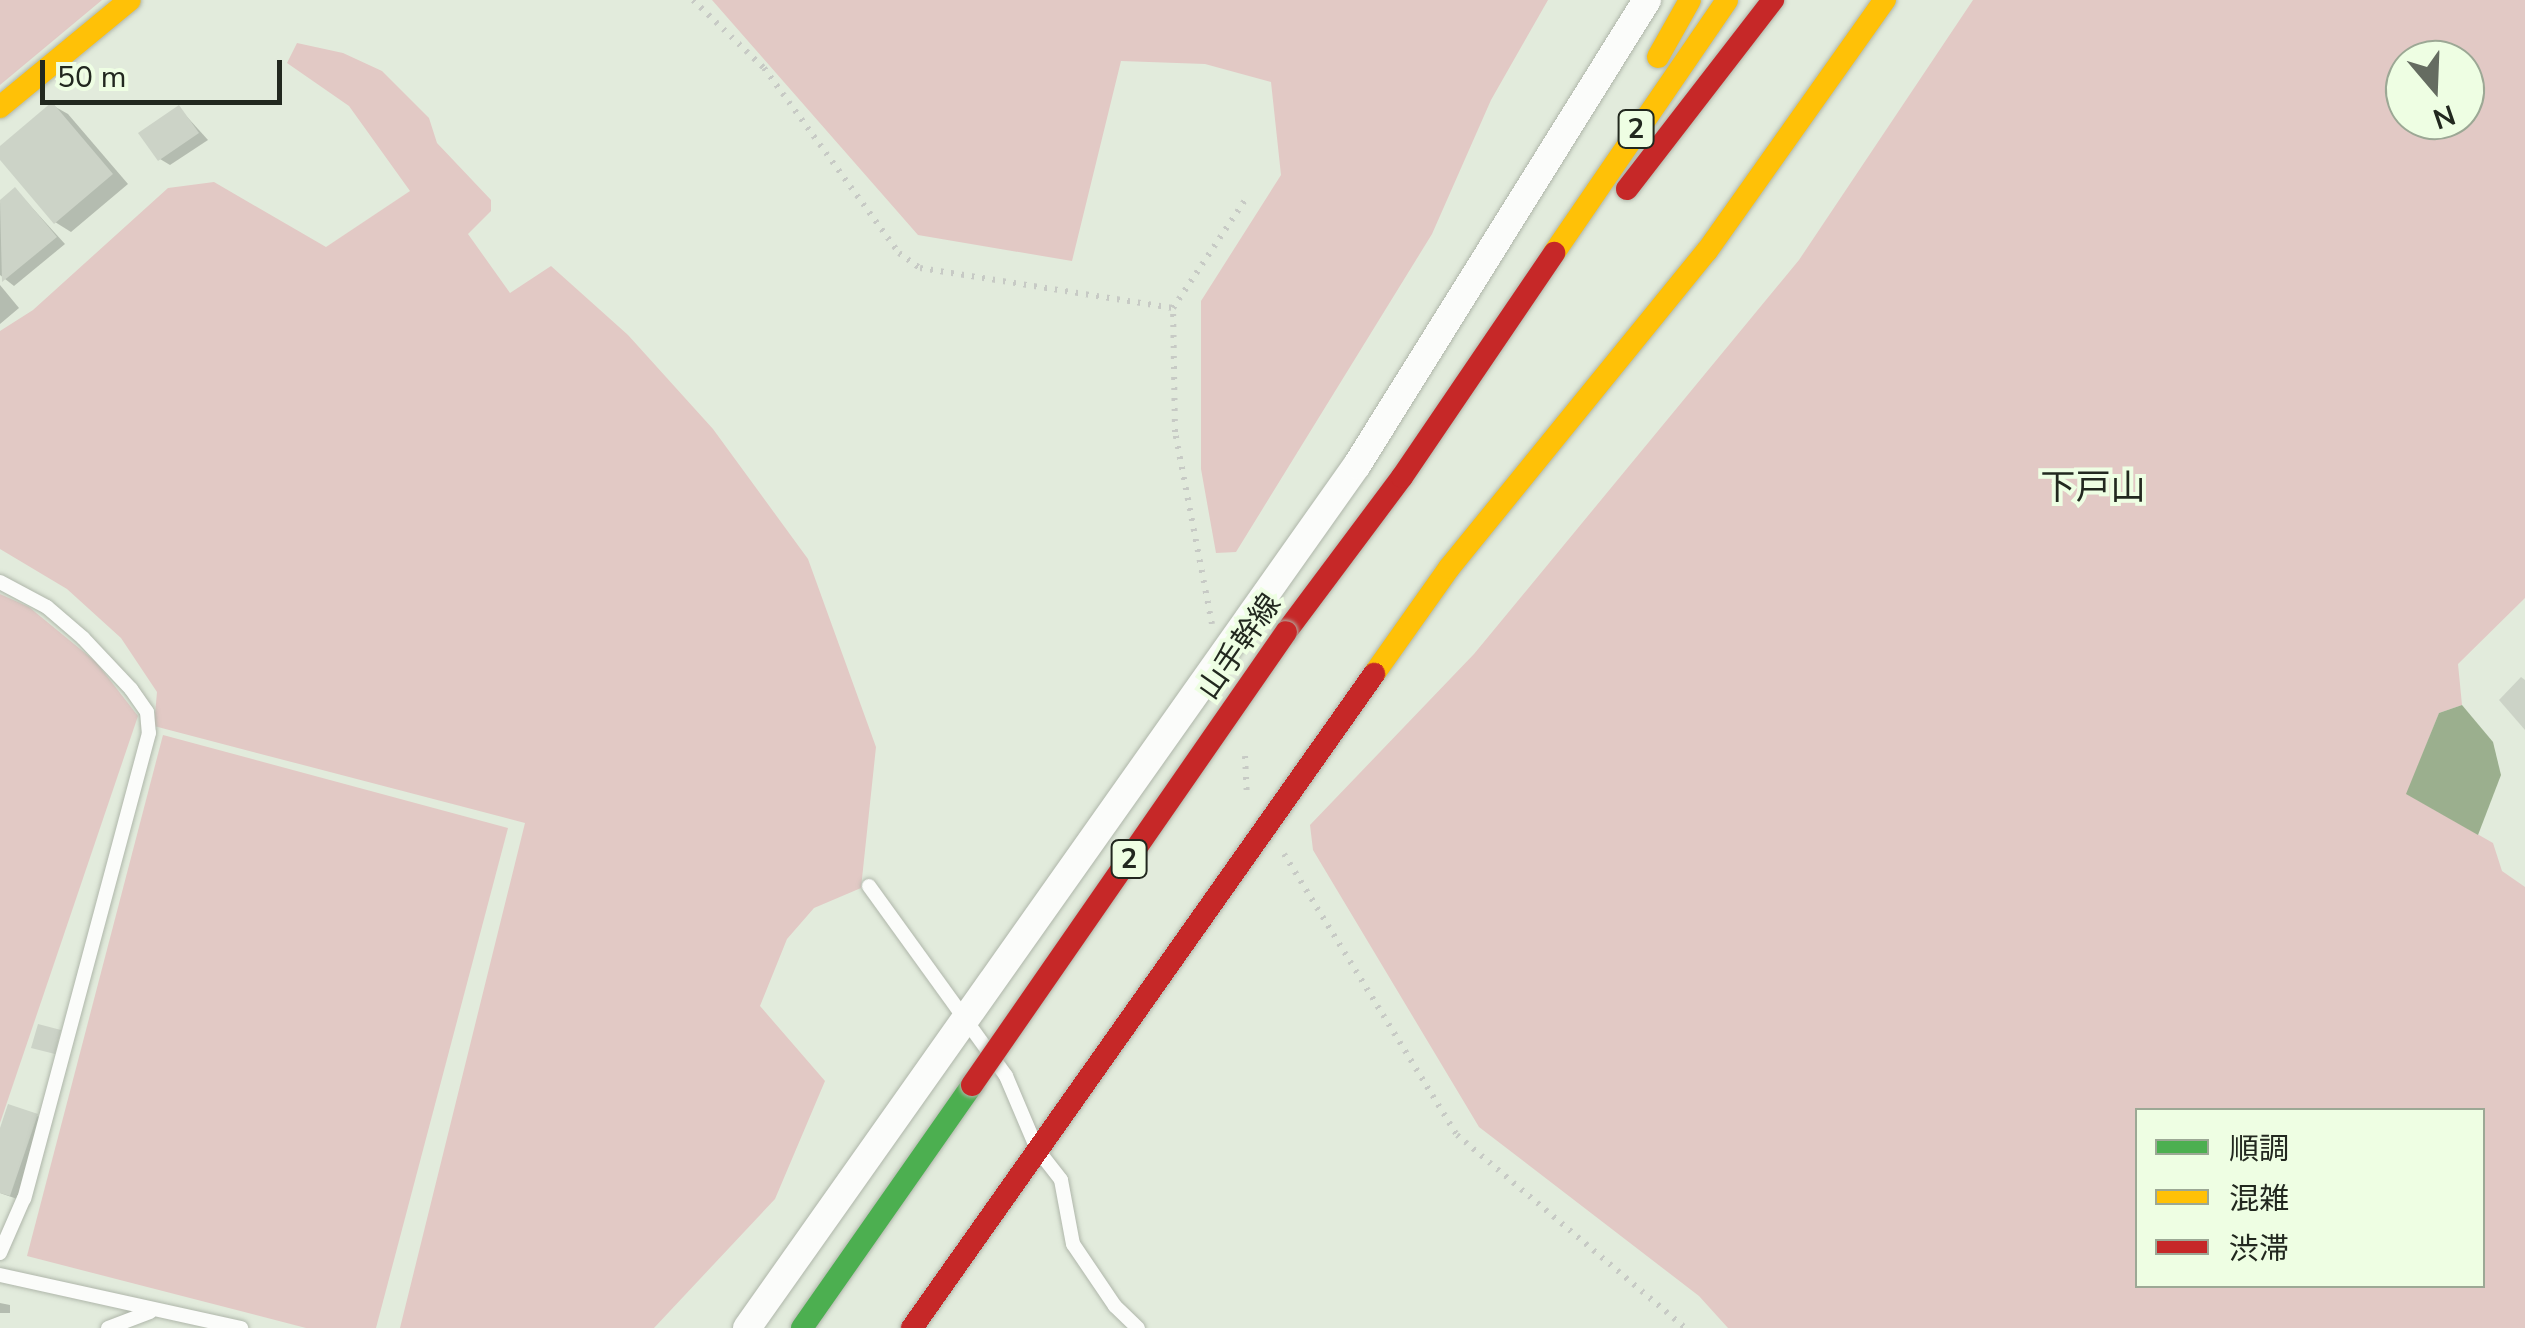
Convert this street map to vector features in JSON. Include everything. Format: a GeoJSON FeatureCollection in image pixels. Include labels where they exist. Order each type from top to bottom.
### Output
{"type":"FeatureCollection","features":[{"type":"Feature","properties":{"kind":"main road"},"geometry":{"type":"LineString","coordinates":[[0,107],[130,0]]}},
{"type":"Feature","properties":{"kind":"main road"},"geometry":{"type":"LineString","coordinates":[[1546,258],[1690,0]]}},
{"type":"Feature","properties":{"kind":"main road","name":"山手幹線"},"geometry":{"type":"LineString","coordinates":[[802,1328],[1286,632],[1402,477],[1546,258],[1727,0]]}},
{"type":"Feature","properties":{"kind":"main road"},"geometry":{"type":"LineString","coordinates":[[1402,477],[1774,0]]}},
{"type":"Feature","properties":{"kind":"main road"},"geometry":{"type":"LineString","coordinates":[[912,1328],[1449,568],[1707,251],[1885,0]]}},
{"type":"Feature","properties":{"kind":"street"},"geometry":{"type":"LineString","coordinates":[[747,1328],[1424,365],[1647,0]]}},
{"type":"Feature","properties":{"kind":"lane"},"geometry":{"type":"LineString","coordinates":[[0,582],[47,607],[83,638],[147,712],[149,733],[24,1198],[0,1253]]}},
{"type":"Feature","properties":{"kind":"lane"},"geometry":{"type":"LineString","coordinates":[[869,886],[1006,1076],[1038,1149],[1061,1180],[1073,1244],[1115,1306],[1138,1328]]}},
{"type":"Feature","properties":{"kind":"lane"},"geometry":{"type":"LineString","coordinates":[[0,1275],[152,1312],[241,1328]]}},
{"type":"Feature","properties":{"kind":"lane"},"geometry":{"type":"LineString","coordinates":[[108,1328],[152,1312]]}},
{"type":"Feature","properties":{"kind":"path"},"geometry":{"type":"LineString","coordinates":[[694,0],[764,68],[899,252],[920,268],[1174,308]]}},
{"type":"Feature","properties":{"kind":"path"},"geometry":{"type":"LineString","coordinates":[[1222,655],[1176,432],[1174,308],[1245,200]]}},
{"type":"Feature","properties":{"kind":"path"},"geometry":{"type":"LineString","coordinates":[[1245,738],[1245,796],[1266,823],[1457,1135],[1685,1328]]}},
{"type":"Feature","properties":{"kind":"shaded area"},"geometry":{"type":"Polygon","coordinates":[[[0,0],[102,0],[0,85],[0,0]]]}},
{"type":"Feature","properties":{"kind":"shaded area"},"geometry":{"type":"Polygon","coordinates":[[[712,0],[1548,0],[1491,100],[1432,234],[1236,552],[1216,553],[1201,469],[1201,301],[1281,175],[1271,82],[1205,64],[1121,61],[1072,261],[918,235],[712,0]]]}},
{"type":"Feature","properties":{"kind":"shaded area"},"geometry":{"type":"Polygon","coordinates":[[[1973,0],[2525,0],[2525,598],[2458,664],[2462,705],[2439,713],[2407,794],[2493,843],[2502,871],[2525,887],[2525,1328],[1728,1328],[1699,1296],[1479,1127],[1313,850],[1310,825],[1474,654],[1799,260],[1973,0]]]}},
{"type":"Feature","properties":{"kind":"shaded area"},"geometry":{"type":"Polygon","coordinates":[[[297,43],[343,53],[382,71],[429,118],[437,143],[491,200],[491,211],[468,234],[510,293],[551,266],[628,335],[713,429],[808,559],[876,747],[861,888],[814,908],[787,939],[760,1006],[825,1081],[775,1199],[654,1328],[400,1328],[525,823],[154,726],[157,692],[121,638],[67,589],[0,549],[0,331],[33,310],[168,188],[214,182],[326,247],[410,191],[349,106],[287,63],[297,43]]]}},
{"type":"Feature","properties":{"kind":"shaded area"},"geometry":{"type":"Polygon","coordinates":[[[0,594],[29,607],[96,662],[138,716],[0,1123],[0,594]]]}},
{"type":"Feature","properties":{"kind":"shaded area"},"geometry":{"type":"Polygon","coordinates":[[[2462,705],[2493,742],[2501,775],[2478,835],[2406,794],[2439,713],[2462,705]]]}},
{"type":"Feature","properties":{"kind":"shaded area"},"geometry":{"type":"Polygon","coordinates":[[[163,735],[508,828],[376,1328],[306,1328],[27,1256],[163,735]]]}},
{"type":"Feature","properties":{"kind":"building"},"geometry":{"type":"Polygon","coordinates":[[[52,102],[113,174],[54,224],[0,160],[0,146],[52,102]]]}},
{"type":"Feature","properties":{"kind":"building"},"geometry":{"type":"Polygon","coordinates":[[[179,105],[199,133],[158,161],[138,133],[179,105]]]}},
{"type":"Feature","properties":{"kind":"building"},"geometry":{"type":"Polygon","coordinates":[[[15,187],[57,237],[2,282],[0,200],[15,187]]]}},
{"type":"Feature","properties":{"kind":"building"},"geometry":{"type":"Polygon","coordinates":[[[2521,677],[2525,680],[2525,730],[2499,700],[2521,677]]]}},
{"type":"Feature","properties":{"kind":"building"},"geometry":{"type":"Polygon","coordinates":[[[38,1024],[61,1030],[55,1054],[31,1048],[38,1024]]]}},
{"type":"Feature","properties":{"kind":"building"},"geometry":{"type":"Polygon","coordinates":[[[8,1104],[38,1114],[10,1196],[0,1193],[0,1128],[8,1104]]]}},
{"type":"Feature","properties":{"kind":"traffic: fast"},"geometry":{"type":"LineString","coordinates":[[802,1328],[972,1085]]}},
{"type":"Feature","properties":{"kind":"traffic: slow"},"geometry":{"type":"LineString","coordinates":[[0,107],[130,0]]}},
{"type":"Feature","properties":{"kind":"traffic: slow"},"geometry":{"type":"LineString","coordinates":[[1658,57],[1690,0]]}},
{"type":"Feature","properties":{"kind":"traffic: slow"},"geometry":{"type":"LineString","coordinates":[[1554,253],[1727,0]]}},
{"type":"Feature","properties":{"kind":"traffic: slow"},"geometry":{"type":"LineString","coordinates":[[1374,674],[1449,568],[1707,251],[1885,0]]}},
{"type":"Feature","properties":{"kind":"traffic: jam"},"geometry":{"type":"LineString","coordinates":[[1627,189],[1773,0]]}},
{"type":"Feature","properties":{"kind":"traffic: jam"},"geometry":{"type":"LineString","coordinates":[[1286,632],[1402,477],[1554,253]]}},
{"type":"Feature","properties":{"kind":"traffic: jam"},"geometry":{"type":"LineString","coordinates":[[972,1085],[1286,632]]}},
{"type":"Feature","properties":{"kind":"traffic: jam"},"geometry":{"type":"LineString","coordinates":[[912,1328],[1374,674]]}},
{"type":"Feature","properties":{"kind":"district","name":"下戸山"},"geometry":{"type":"Point","coordinates":[2093,488]}}]}
